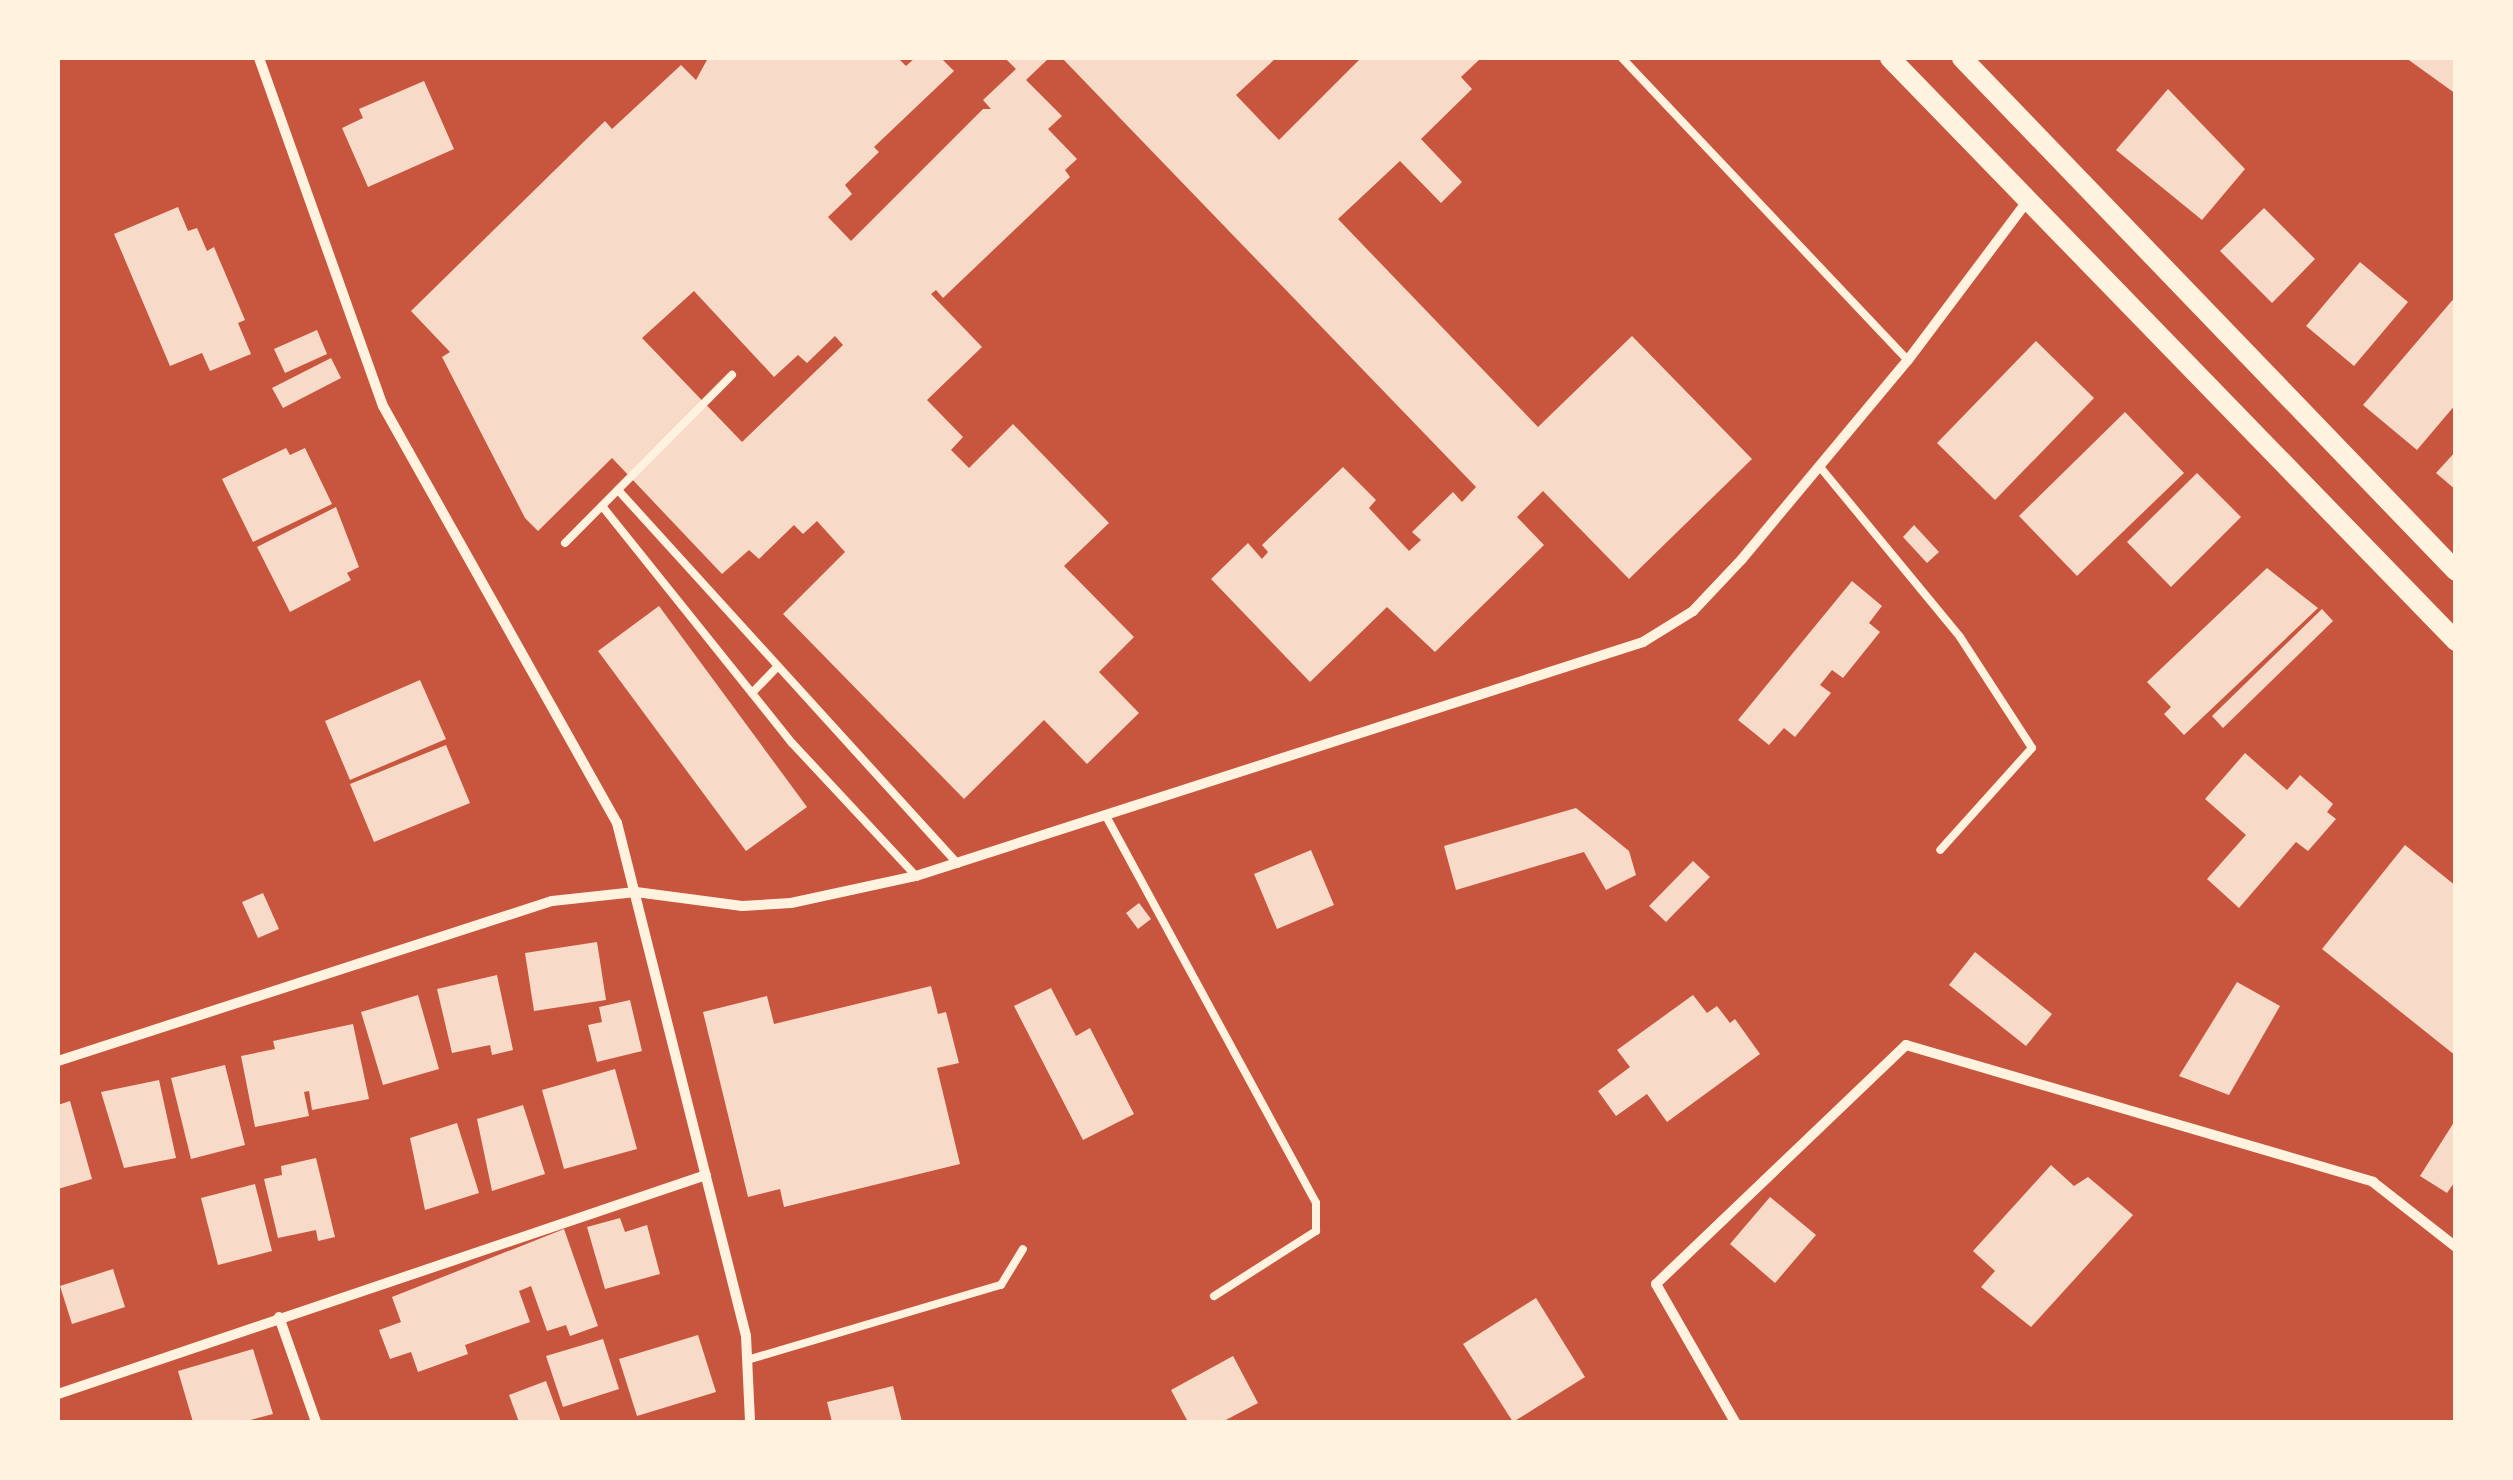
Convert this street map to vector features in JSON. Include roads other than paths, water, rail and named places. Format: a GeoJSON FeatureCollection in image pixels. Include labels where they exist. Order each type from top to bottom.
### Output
{"type":"FeatureCollection","features":[{"type":"Feature","properties":{"kind":"main road"},"geometry":{"type":"LineString","coordinates":[[1890,58],[2456,641]]}},
{"type":"Feature","properties":{"kind":"main road"},"geometry":{"type":"LineString","coordinates":[[1962,58],[2456,571]]}},
{"type":"Feature","properties":{"kind":"street"},"geometry":{"type":"LineString","coordinates":[[259,58],[383,406],[616,822],[706,1175],[747,1360],[750,1422]]}},
{"type":"Feature","properties":{"kind":"street"},"geometry":{"type":"LineString","coordinates":[[58,1061],[552,901],[636,892],[742,906],[806,900],[916,876],[1670,630],[1715,588],[1820,466],[1908,360],[2029,200]]}},
{"type":"Feature","properties":{"kind":"street"},"geometry":{"type":"LineString","coordinates":[[1734,1422],[1656,1284],[1906,1045],[2373,1182],[2456,1247]]}},
{"type":"Feature","properties":{"kind":"street"},"geometry":{"type":"LineString","coordinates":[[58,1394],[706,1175]]}},
{"type":"Feature","properties":{"kind":"street"},"geometry":{"type":"LineString","coordinates":[[279,1317],[316,1422]]}},
{"type":"Feature","properties":{"kind":"lane"},"geometry":{"type":"LineString","coordinates":[[1622,58],[1908,360]]}},
{"type":"Feature","properties":{"kind":"lane"},"geometry":{"type":"LineString","coordinates":[[565,543],[732,375]]}},
{"type":"Feature","properties":{"kind":"lane"},"geometry":{"type":"LineString","coordinates":[[1820,466],[1960,637],[2032,748],[1940,850]]}},
{"type":"Feature","properties":{"kind":"lane"},"geometry":{"type":"LineString","coordinates":[[618,490],[958,864]]}},
{"type":"Feature","properties":{"kind":"lane"},"geometry":{"type":"LineString","coordinates":[[602,506],[752,693],[916,876]]}},
{"type":"Feature","properties":{"kind":"lane"},"geometry":{"type":"LineString","coordinates":[[752,693],[778,666]]}},
{"type":"Feature","properties":{"kind":"lane"},"geometry":{"type":"LineString","coordinates":[[1106,816],[1316,1203],[1316,1230],[1214,1296]]}},
{"type":"Feature","properties":{"kind":"lane"},"geometry":{"type":"LineString","coordinates":[[747,1360],[1002,1285],[1023,1249]]}}]}
